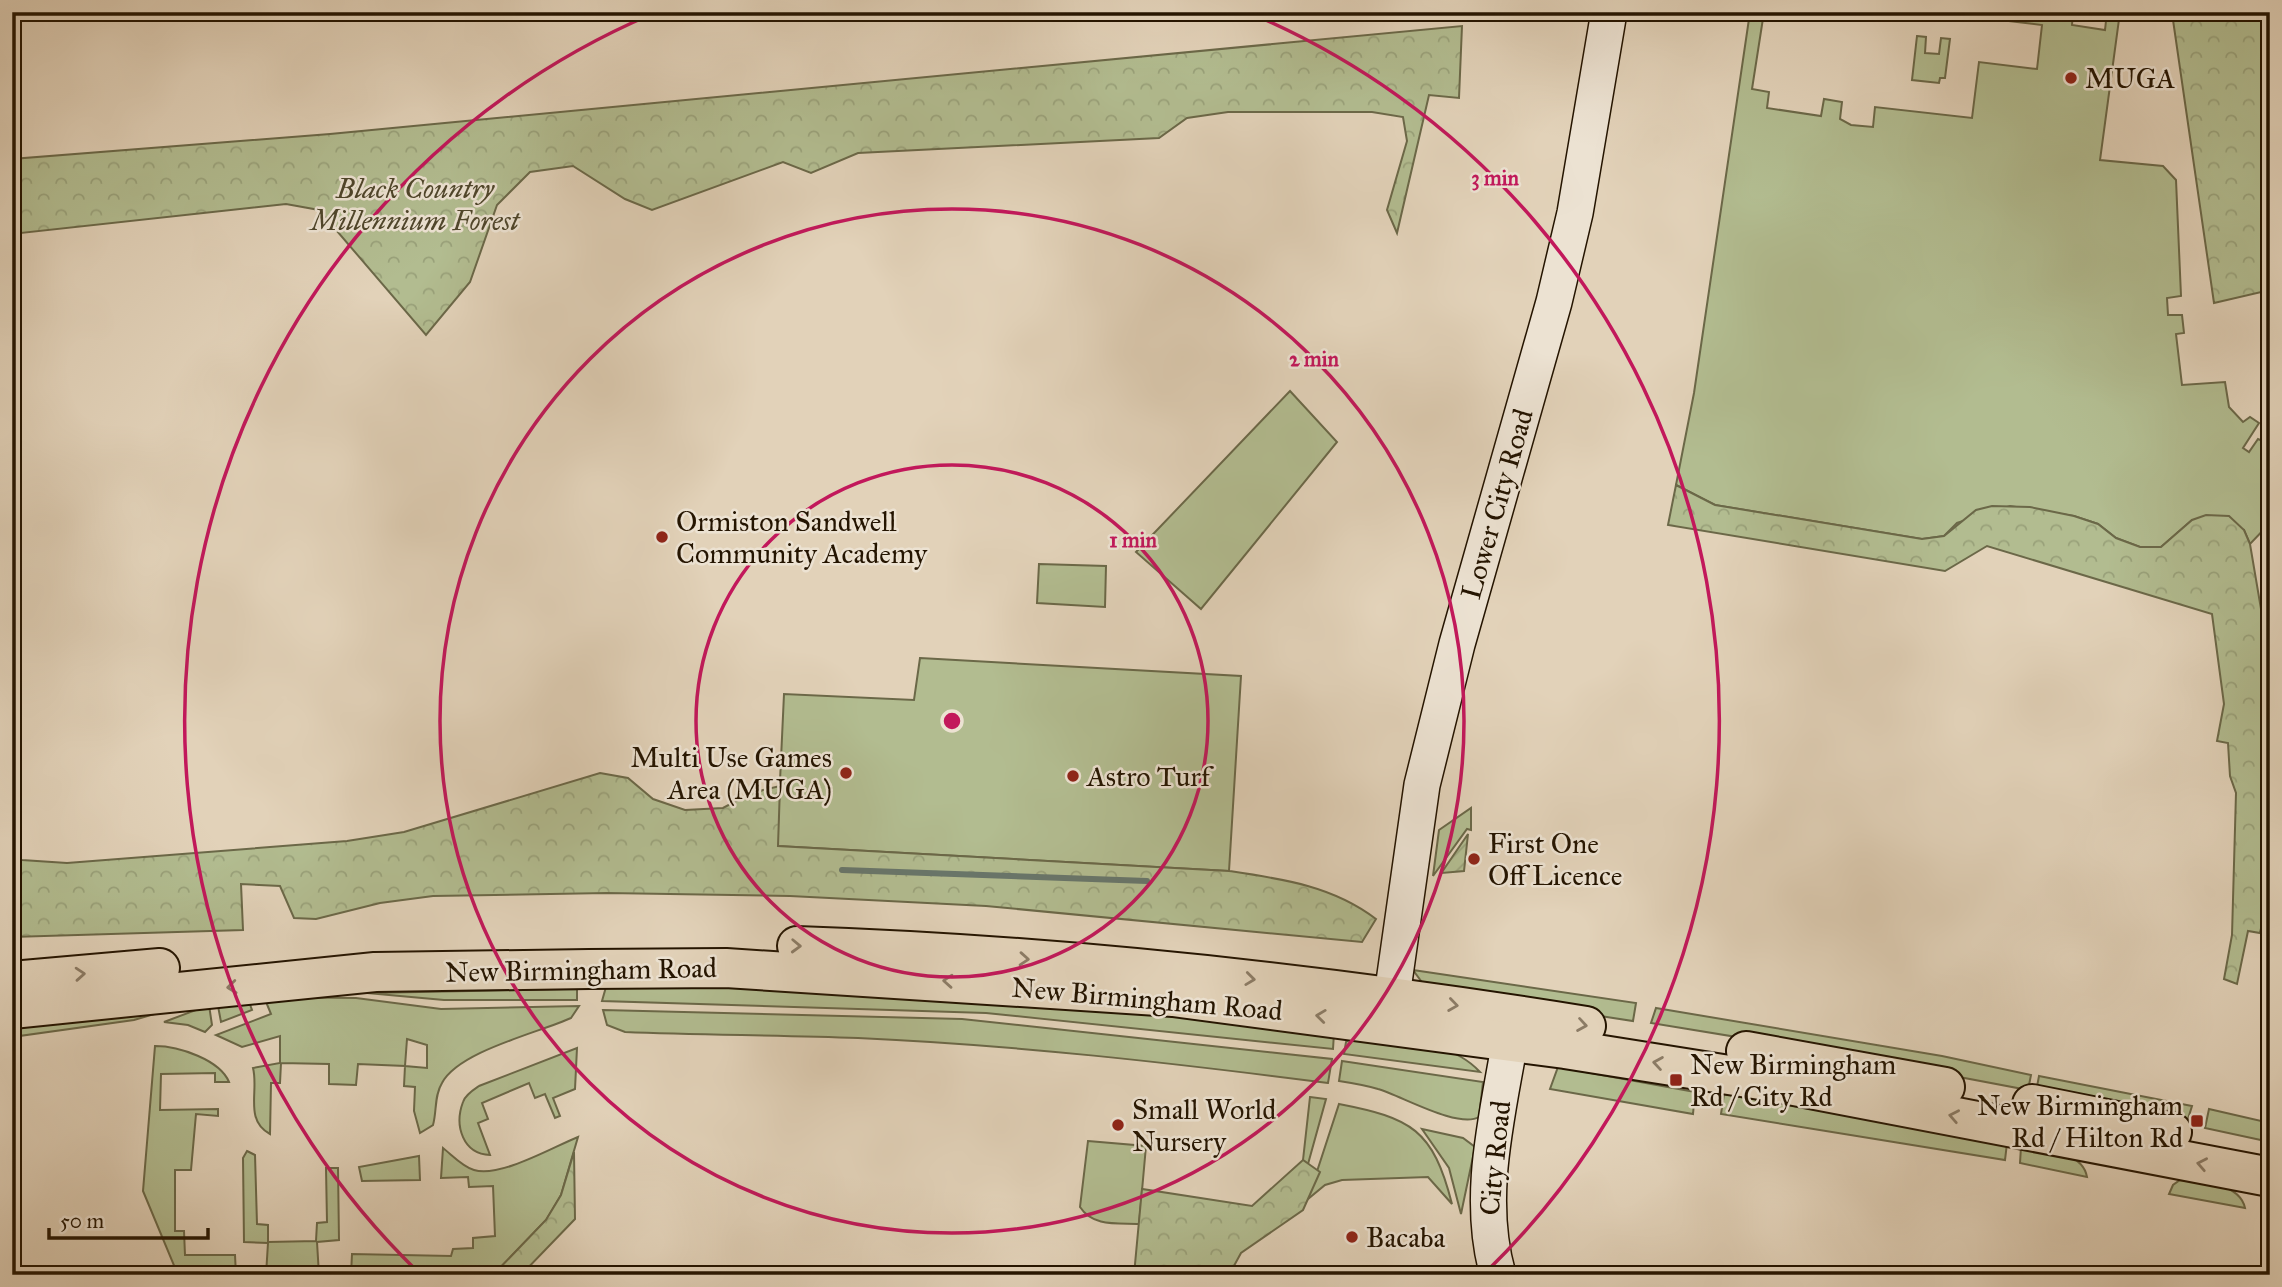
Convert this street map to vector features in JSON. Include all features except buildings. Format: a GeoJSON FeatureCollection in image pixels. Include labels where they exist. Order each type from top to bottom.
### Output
{"type":"FeatureCollection","features":[{"type":"Feature","properties":{"kind":"highway","name":"New Birmingham Road"},"geometry":{"type":"LineString","coordinates":[[12,981],[372,950],[727,944],[882,949],[1174,970],[1391,1010],[1512,1028],[1810,1061],[2269,1170]]}},
{"type":"Feature","properties":{"kind":"highway","name":"New Birmingham Road"},"geometry":{"type":"LineString","coordinates":[[12,1009],[375,972],[726,968],[1391,1010]]}},
{"type":"Feature","properties":{"kind":"street","name":"Lower City Road"},"geometry":{"type":"LineString","coordinates":[[1391,1010],[1422,785],[1457,643],[1554,302],[1575,213],[1608,12]]}},
{"type":"Feature","properties":{"kind":"street","name":"City Road"},"geometry":{"type":"LineString","coordinates":[[1498,1275],[1487,1227],[1494,1128],[1512,1028]]}},
{"type":"Feature","properties":{"kind":"green space"},"geometry":{"type":"Polygon","coordinates":[[[1750,12],[1764,12],[1752,89],[1769,92],[1767,108],[1821,116],[1824,99],[1842,102],[1840,119],[1851,125],[1873,127],[1875,107],[1972,118],[1979,62],[2037,69],[2042,25],[1984,18],[1984,12],[2073,12],[2072,25],[2105,30],[2107,12],[2120,12],[2100,160],[2163,166],[2176,180],[2181,296],[2167,298],[2168,315],[2182,315],[2184,333],[2176,334],[2182,385],[2225,382],[2229,407],[2243,422],[2250,417],[2259,423],[2243,448],[2249,452],[2258,439],[2270,444],[2270,523],[2250,544],[2244,530],[2192,520],[2161,547],[2140,547],[2116,538],[2098,524],[2074,516],[2010,506],[1957,523],[1944,536],[1922,539],[1715,505],[1676,485],[1694,393],[1750,12]]]}},
{"type":"Feature","properties":{"kind":"green space"},"geometry":{"type":"Polygon","coordinates":[[[2210,12],[2270,12],[2270,290],[2214,303],[2173,20],[2210,12]]]}},
{"type":"Feature","properties":{"kind":"green space","name":"Black Country Millennium Forest"},"geometry":{"type":"Polygon","coordinates":[[[1462,26],[1459,98],[1429,95],[1397,233],[1387,210],[1407,141],[1403,117],[1372,112],[1228,112],[1187,118],[1159,138],[858,153],[811,173],[783,162],[652,210],[625,199],[573,166],[530,172],[497,205],[470,282],[426,335],[319,210],[286,204],[12,234],[12,159],[330,134],[1462,26]]]}},
{"type":"Feature","properties":{"kind":"green space"},"geometry":{"type":"Polygon","coordinates":[[[1917,36],[1926,37],[1925,53],[1939,54],[1941,38],[1950,39],[1945,78],[1940,78],[1939,83],[1912,80],[1917,36]]]}},
{"type":"Feature","properties":{"kind":"green space"},"geometry":{"type":"Polygon","coordinates":[[[1290,391],[1337,442],[1201,609],[1136,552],[1290,391]]]}},
{"type":"Feature","properties":{"kind":"green space"},"geometry":{"type":"Polygon","coordinates":[[[1676,485],[1715,505],[1922,539],[1944,536],[1976,510],[1992,506],[2030,507],[2074,516],[2098,524],[2116,538],[2140,547],[2161,547],[2192,520],[2206,515],[2229,516],[2244,530],[2250,544],[2270,662],[2270,885],[2260,933],[2248,931],[2237,984],[2224,979],[2232,935],[2236,793],[2230,776],[2228,743],[2217,741],[2224,704],[2212,614],[1987,546],[1945,571],[1668,525],[1676,485]]]}},
{"type":"Feature","properties":{"kind":"green space"},"geometry":{"type":"Polygon","coordinates":[[[1039,564],[1106,566],[1105,607],[1037,603],[1039,564]]]}},
{"type":"Feature","properties":{"kind":"green space","name":"Astro Turf"},"geometry":{"type":"Polygon","coordinates":[[[920,658],[1241,676],[1229,871],[777,846],[784,694],[914,700],[920,658]]]}},
{"type":"Feature","properties":{"kind":"green space"},"geometry":{"type":"Polygon","coordinates":[[[600,773],[628,778],[653,799],[685,810],[723,808],[751,793],[780,786],[778,846],[1229,871],[1288,881],[1325,891],[1376,919],[1362,942],[986,906],[790,896],[607,893],[433,896],[380,903],[316,919],[294,918],[280,886],[241,884],[243,930],[12,937],[12,854],[22,860],[67,863],[347,841],[404,832],[600,773]]]}},
{"type":"Feature","properties":{"kind":"green space"},"geometry":{"type":"Polygon","coordinates":[[[1471,808],[1471,830],[1467,829],[1433,876],[1439,830],[1471,808]]]}},
{"type":"Feature","properties":{"kind":"green space"},"geometry":{"type":"Polygon","coordinates":[[[1468,834],[1464,871],[1442,873],[1442,872],[1468,834]]]}},
{"type":"Feature","properties":{"kind":"green space"},"geometry":{"type":"Polygon","coordinates":[[[1413,970],[1636,1003],[1633,1021],[1437,991],[1424,985],[1413,970]]]}},
{"type":"Feature","properties":{"kind":"green space"},"geometry":{"type":"Polygon","coordinates":[[[606,987],[856,988],[1076,1004],[1334,1033],[1333,1049],[986,1013],[602,1001],[606,987]]]}},
{"type":"Feature","properties":{"kind":"green space"},"geometry":{"type":"Polygon","coordinates":[[[577,989],[577,1000],[444,1000],[367,993],[577,989]]]}},
{"type":"Feature","properties":{"kind":"green space"},"geometry":{"type":"Polygon","coordinates":[[[264,997],[356,998],[441,1009],[579,1006],[571,1018],[482,1052],[451,1072],[439,1088],[433,1125],[420,1133],[414,1111],[415,1087],[404,1086],[405,1066],[358,1064],[356,1085],[329,1084],[329,1064],[281,1063],[280,1083],[271,1083],[270,1134],[262,1128],[255,1113],[253,1068],[280,1063],[280,1036],[242,1047],[216,1035],[271,1014],[264,997]],[[407,1039],[405,1066],[427,1068],[427,1045],[407,1039]]]}},
{"type":"Feature","properties":{"kind":"green space"},"geometry":{"type":"Polygon","coordinates":[[[248,999],[252,1010],[221,1022],[218,1006],[248,999]]]}},
{"type":"Feature","properties":{"kind":"green space"},"geometry":{"type":"Polygon","coordinates":[[[202,1000],[134,1020],[12,1037],[12,1024],[202,1000]]]}},
{"type":"Feature","properties":{"kind":"green space"},"geometry":{"type":"Polygon","coordinates":[[[209,1005],[212,1025],[205,1032],[188,1025],[164,1022],[209,1005]]]}},
{"type":"Feature","properties":{"kind":"green space"},"geometry":{"type":"Polygon","coordinates":[[[1656,1008],[1942,1056],[2031,1075],[2028,1090],[1822,1051],[1651,1023],[1656,1008]]]}},
{"type":"Feature","properties":{"kind":"green space"},"geometry":{"type":"Polygon","coordinates":[[[603,1010],[962,1019],[1332,1059],[1328,1083],[976,1045],[858,1038],[625,1032],[607,1025],[603,1010]]]}},
{"type":"Feature","properties":{"kind":"green space"},"geometry":{"type":"Polygon","coordinates":[[[1353,1036],[1438,1047],[1467,1061],[1480,1072],[1344,1054],[1346,1042],[1353,1036]]]}},
{"type":"Feature","properties":{"kind":"green space"},"geometry":{"type":"Polygon","coordinates":[[[155,1046],[198,1056],[217,1067],[229,1082],[215,1082],[215,1073],[161,1074],[160,1110],[218,1109],[218,1116],[196,1114],[191,1170],[175,1170],[175,1231],[184,1231],[185,1255],[235,1255],[236,1275],[178,1275],[143,1191],[155,1046]]]}},
{"type":"Feature","properties":{"kind":"green space"},"geometry":{"type":"Polygon","coordinates":[[[577,1048],[575,1089],[553,1098],[560,1116],[555,1118],[545,1094],[535,1098],[529,1083],[482,1103],[488,1119],[478,1123],[490,1155],[473,1150],[467,1144],[460,1129],[460,1111],[470,1093],[479,1086],[577,1048]]]}},
{"type":"Feature","properties":{"kind":"green space"},"geometry":{"type":"Polygon","coordinates":[[[1342,1061],[1483,1082],[1479,1117],[1457,1119],[1388,1092],[1339,1081],[1342,1061]]]}},
{"type":"Feature","properties":{"kind":"green space"},"geometry":{"type":"Polygon","coordinates":[[[1558,1067],[1695,1092],[1693,1114],[1550,1089],[1558,1067]]]}},
{"type":"Feature","properties":{"kind":"green space"},"geometry":{"type":"Polygon","coordinates":[[[2039,1076],[2192,1106],[2187,1122],[2036,1092],[2039,1076]]]}},
{"type":"Feature","properties":{"kind":"green space"},"geometry":{"type":"Polygon","coordinates":[[[1724,1094],[2007,1143],[2005,1160],[1721,1114],[1724,1094]]]}},
{"type":"Feature","properties":{"kind":"green space"},"geometry":{"type":"Polygon","coordinates":[[[1310,1097],[1326,1099],[1308,1164],[1303,1160],[1310,1097]]]}},
{"type":"Feature","properties":{"kind":"green space"},"geometry":{"type":"Polygon","coordinates":[[[1339,1104],[1384,1115],[1415,1131],[1427,1143],[1436,1159],[1452,1204],[1428,1177],[1342,1180],[1325,1185],[1308,1199],[1339,1104]]]}},
{"type":"Feature","properties":{"kind":"green space"},"geometry":{"type":"Polygon","coordinates":[[[2209,1109],[2270,1123],[2270,1142],[2205,1128],[2209,1109]]]}},
{"type":"Feature","properties":{"kind":"green space"},"geometry":{"type":"Polygon","coordinates":[[[1422,1129],[1463,1138],[1475,1147],[1461,1214],[1449,1168],[1422,1129]]]}},
{"type":"Feature","properties":{"kind":"green space"},"geometry":{"type":"Polygon","coordinates":[[[578,1137],[561,1195],[546,1220],[493,1275],[351,1275],[352,1254],[451,1256],[453,1249],[473,1248],[473,1238],[495,1236],[493,1186],[469,1187],[468,1177],[441,1178],[443,1148],[474,1170],[498,1170],[578,1137]]]}},
{"type":"Feature","properties":{"kind":"green space"},"geometry":{"type":"Polygon","coordinates":[[[1088,1141],[1146,1146],[1139,1224],[1099,1221],[1080,1207],[1088,1141]]]}},
{"type":"Feature","properties":{"kind":"green space"},"geometry":{"type":"Polygon","coordinates":[[[2021,1147],[2061,1153],[2070,1157],[2084,1168],[2087,1177],[2020,1163],[2021,1147]]]}},
{"type":"Feature","properties":{"kind":"green space"},"geometry":{"type":"Polygon","coordinates":[[[247,1151],[255,1155],[257,1224],[268,1225],[268,1242],[316,1241],[317,1223],[327,1222],[326,1168],[338,1168],[339,1240],[317,1242],[319,1275],[266,1275],[268,1243],[244,1242],[243,1158],[247,1151]]]}},
{"type":"Feature","properties":{"kind":"green space"},"geometry":{"type":"Polygon","coordinates":[[[574,1152],[575,1219],[521,1275],[493,1275],[546,1220],[561,1195],[574,1152]]]}},
{"type":"Feature","properties":{"kind":"green space"},"geometry":{"type":"Polygon","coordinates":[[[419,1156],[420,1180],[362,1181],[359,1167],[419,1156]]]}},
{"type":"Feature","properties":{"kind":"green space"},"geometry":{"type":"Polygon","coordinates":[[[1303,1160],[1320,1172],[1303,1210],[1241,1253],[1229,1275],[1134,1275],[1142,1189],[1252,1206],[1303,1160]]]}},
{"type":"Feature","properties":{"kind":"green space"},"geometry":{"type":"Polygon","coordinates":[[[2180,1180],[2219,1185],[2236,1194],[2245,1208],[2169,1194],[2173,1185],[2180,1180]]]}},
{"type":"Feature","properties":{"kind":"waterway"},"geometry":{"type":"LineString","coordinates":[[842,870],[1147,881]]}},
{"type":"Feature","properties":{"kind":"place","name":"MUGA"},"geometry":{"type":"Point","coordinates":[2071,78]}},
{"type":"Feature","properties":{"kind":"place","name":"Ormiston Sandwell Community Academy"},"geometry":{"type":"Point","coordinates":[662,537]}},
{"type":"Feature","properties":{"kind":"place","name":"Multi Use Games Area (MUGA)"},"geometry":{"type":"Point","coordinates":[846,773]}},
{"type":"Feature","properties":{"kind":"place","name":"Astro Turf"},"geometry":{"type":"Point","coordinates":[1073,776]}},
{"type":"Feature","properties":{"kind":"place","name":"First One Off Licence"},"geometry":{"type":"Point","coordinates":[1474,859]}},
{"type":"Feature","properties":{"kind":"place","name":"New Birmingham Rd / City Rd"},"geometry":{"type":"Point","coordinates":[1676,1080]}},
{"type":"Feature","properties":{"kind":"place","name":"New Birmingham Rd / Hilton Rd"},"geometry":{"type":"Point","coordinates":[2197,1121]}},
{"type":"Feature","properties":{"kind":"place","name":"Small World Nursery"},"geometry":{"type":"Point","coordinates":[1118,1125]}},
{"type":"Feature","properties":{"kind":"place","name":"Bacaba"},"geometry":{"type":"Point","coordinates":[1352,1237]}}]}
